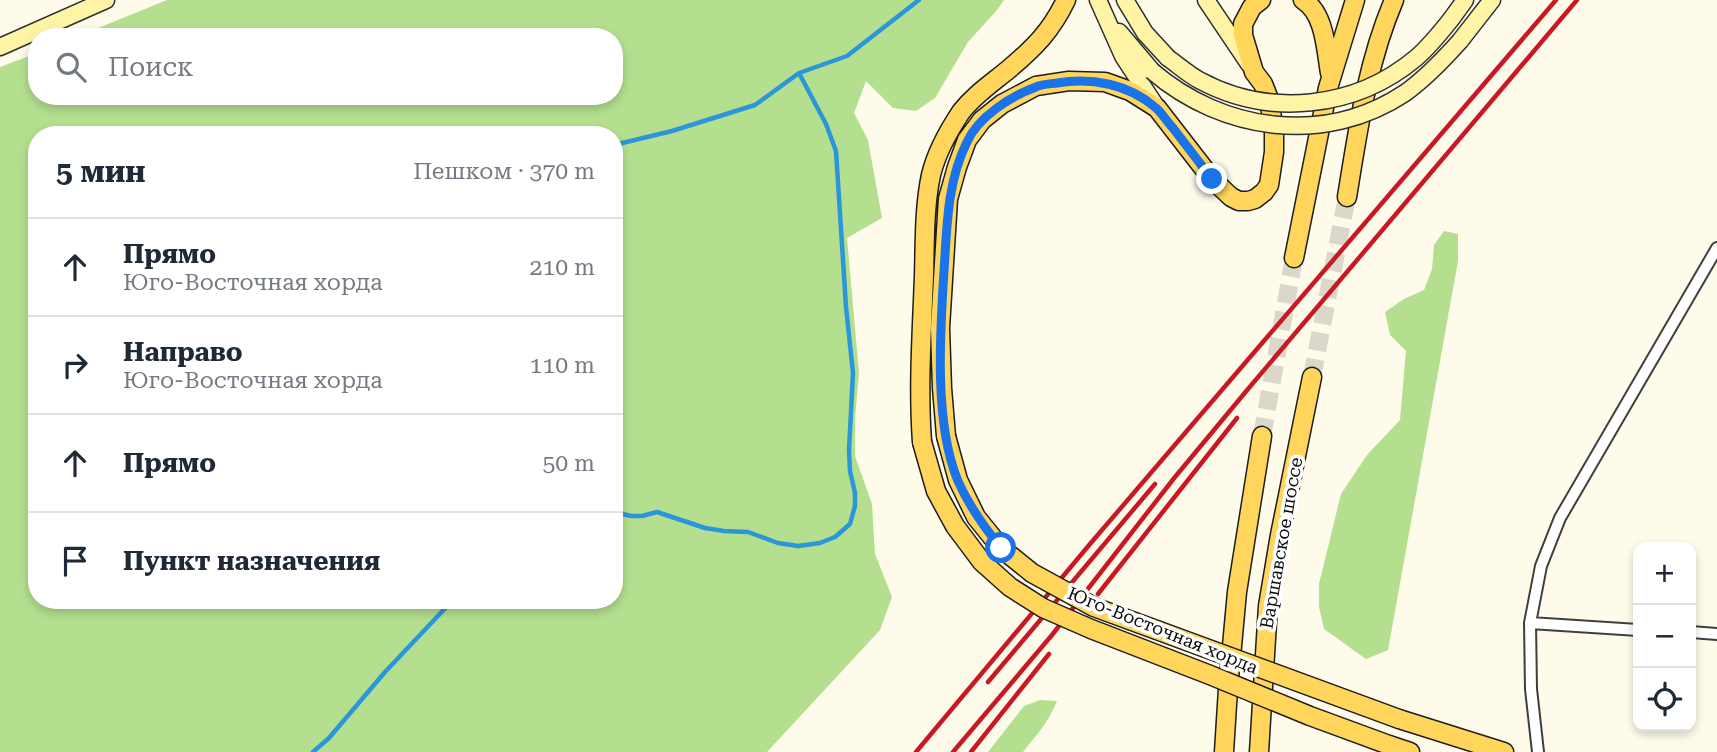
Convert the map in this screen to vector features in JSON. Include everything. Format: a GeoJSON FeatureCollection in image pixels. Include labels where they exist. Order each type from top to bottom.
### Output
{"type":"FeatureCollection","features":[{"type":"Feature","properties":{"kind":"main road","name":"Юго-Восточная хорда"},"geometry":{"type":"LineString","coordinates":[[1066,0],[1055,22],[1037,44],[981,91],[962,111],[944,142],[932,173],[927,210],[920,407],[922,442],[936,491],[955,527],[982,562],[1010,587],[1043,608],[1310,716],[1410,752]]}},
{"type":"Feature","properties":{"kind":"main road"},"geometry":{"type":"LineString","coordinates":[[1157,108],[1222,191],[1239,201],[1255,199],[1264,192],[1269,185],[1274,152],[1272,113],[1263,84],[1254,72],[1243,34],[1246,16],[1261,0]]}},
{"type":"Feature","properties":{"kind":"main road"},"geometry":{"type":"LineString","coordinates":[[1303,0],[1314,10],[1320,24],[1331,77]]}},
{"type":"Feature","properties":{"kind":"main road"},"geometry":{"type":"LineString","coordinates":[[1294,258],[1331,77],[1355,0]]}},
{"type":"Feature","properties":{"kind":"main road"},"geometry":{"type":"LineString","coordinates":[[1347,197],[1364,96],[1394,0]]}},
{"type":"Feature","properties":{"kind":"main road","name":"Юго-Восточная хорда"},"geometry":{"type":"LineString","coordinates":[[1157,108],[1130,91],[1105,82],[1069,81],[1036,86],[1003,104],[982,120],[967,140],[948,199],[940,328],[946,436],[958,480],[976,517],[1001,548],[1032,573],[1105,611],[1399,719],[1504,752]]}},
{"type":"Feature","properties":{"kind":"main road","name":"Варшавское шоссе"},"geometry":{"type":"LineString","coordinates":[[1259,752],[1268,606],[1312,377]]}},
{"type":"Feature","properties":{"kind":"main road","name":"Варшавское шоссе"},"geometry":{"type":"LineString","coordinates":[[1224,752],[1237,592],[1262,436]]}},
{"type":"Feature","properties":{"kind":"street"},"geometry":{"type":"LineString","coordinates":[[43,28],[106,0]]}},
{"type":"Feature","properties":{"kind":"street"},"geometry":{"type":"LineString","coordinates":[[1098,0],[1121,34],[1152,71],[1188,97],[1230,116],[1272,125],[1309,125],[1348,118],[1389,102],[1428,76],[1492,0]]}},
{"type":"Feature","properties":{"kind":"street"},"geometry":{"type":"LineString","coordinates":[[1098,0],[1123,56],[1157,108]]}},
{"type":"Feature","properties":{"kind":"street"},"geometry":{"type":"LineString","coordinates":[[1125,0],[1145,33],[1168,58],[1199,80],[1237,95],[1275,103],[1299,104],[1324,101],[1379,83],[1416,58],[1434,40],[1465,0]]}},
{"type":"Feature","properties":{"kind":"street"},"geometry":{"type":"LineString","coordinates":[[1206,0],[1254,72]]}},
{"type":"Feature","properties":{"kind":"street"},"geometry":{"type":"LineString","coordinates":[[0,47],[28,35]]}},
{"type":"Feature","properties":{"kind":"street"},"geometry":{"type":"LineString","coordinates":[[1538,752],[1531,689],[1530,623],[1541,566],[1560,518],[1717,248]]}},
{"type":"Feature","properties":{"kind":"street"},"geometry":{"type":"LineString","coordinates":[[1530,623],[1633,629]]}},
{"type":"Feature","properties":{"kind":"street"},"geometry":{"type":"LineString","coordinates":[[1696,632],[1717,634]]}},
{"type":"Feature","properties":{"kind":"green space"},"geometry":{"type":"Polygon","coordinates":[[[167,0],[1004,0],[968,42],[935,98],[916,111],[893,108],[866,81],[854,113],[868,140],[882,218],[847,238],[859,373],[855,456],[872,504],[875,554],[892,597],[880,630],[767,752],[0,752],[0,67],[28,56],[28,105],[623,105],[623,28],[98,28],[167,0]]]}},
{"type":"Feature","properties":{"kind":"green space"},"geometry":{"type":"Polygon","coordinates":[[[1444,231],[1458,234],[1458,261],[1388,650],[1366,659],[1324,629],[1319,607],[1319,584],[1341,494],[1367,455],[1400,420],[1406,351],[1390,335],[1385,312],[1424,290],[1432,269],[1434,245],[1444,231]]]}},
{"type":"Feature","properties":{"kind":"green space"},"geometry":{"type":"Polygon","coordinates":[[[1040,700],[1057,701],[1044,725],[1023,752],[988,752],[1024,706],[1040,700]]]}},
{"type":"Feature","properties":{"kind":"waterway"},"geometry":{"type":"LineString","coordinates":[[623,143],[672,131],[755,105],[799,73],[847,56],[919,0]]}},
{"type":"Feature","properties":{"kind":"waterway"},"geometry":{"type":"LineString","coordinates":[[623,514],[642,516],[657,512],[705,528],[748,532],[778,543],[798,546],[820,543],[835,537],[850,524],[855,506],[849,450],[853,373],[836,151],[826,124],[799,73]]}},
{"type":"Feature","properties":{"kind":"waterway"},"geometry":{"type":"LineString","coordinates":[[313,752],[329,738],[385,672],[444,609]]}},
{"type":"Feature","properties":{"kind":"tunnel"},"geometry":{"type":"LineString","coordinates":[[1312,377],[1347,197]]}},
{"type":"Feature","properties":{"kind":"tunnel"},"geometry":{"type":"LineString","coordinates":[[1262,436],[1294,258]]}},
{"type":"Feature","properties":{"kind":"railway"},"geometry":{"type":"LineString","coordinates":[[916,752],[1090,544],[1556,0]]}},
{"type":"Feature","properties":{"kind":"railway"},"geometry":{"type":"LineString","coordinates":[[953,752],[1052,635],[1175,477],[1248,389],[1577,0]]}},
{"type":"Feature","properties":{"kind":"railway"},"geometry":{"type":"LineString","coordinates":[[1098,594],[1237,418]]}},
{"type":"Feature","properties":{"kind":"railway"},"geometry":{"type":"LineString","coordinates":[[988,682],[1155,484]]}},
{"type":"Feature","properties":{"kind":"railway"},"geometry":{"type":"LineString","coordinates":[[971,752],[1049,654]]}},
{"type":"Feature","properties":{"kind":"route"},"geometry":{"type":"LineString","coordinates":[[1001,548],[976,517],[958,480],[946,436],[940,328],[948,199],[967,140],[982,120],[1003,104],[1036,86],[1069,81],[1105,82],[1130,91],[1157,108],[1212,179]]}}]}
